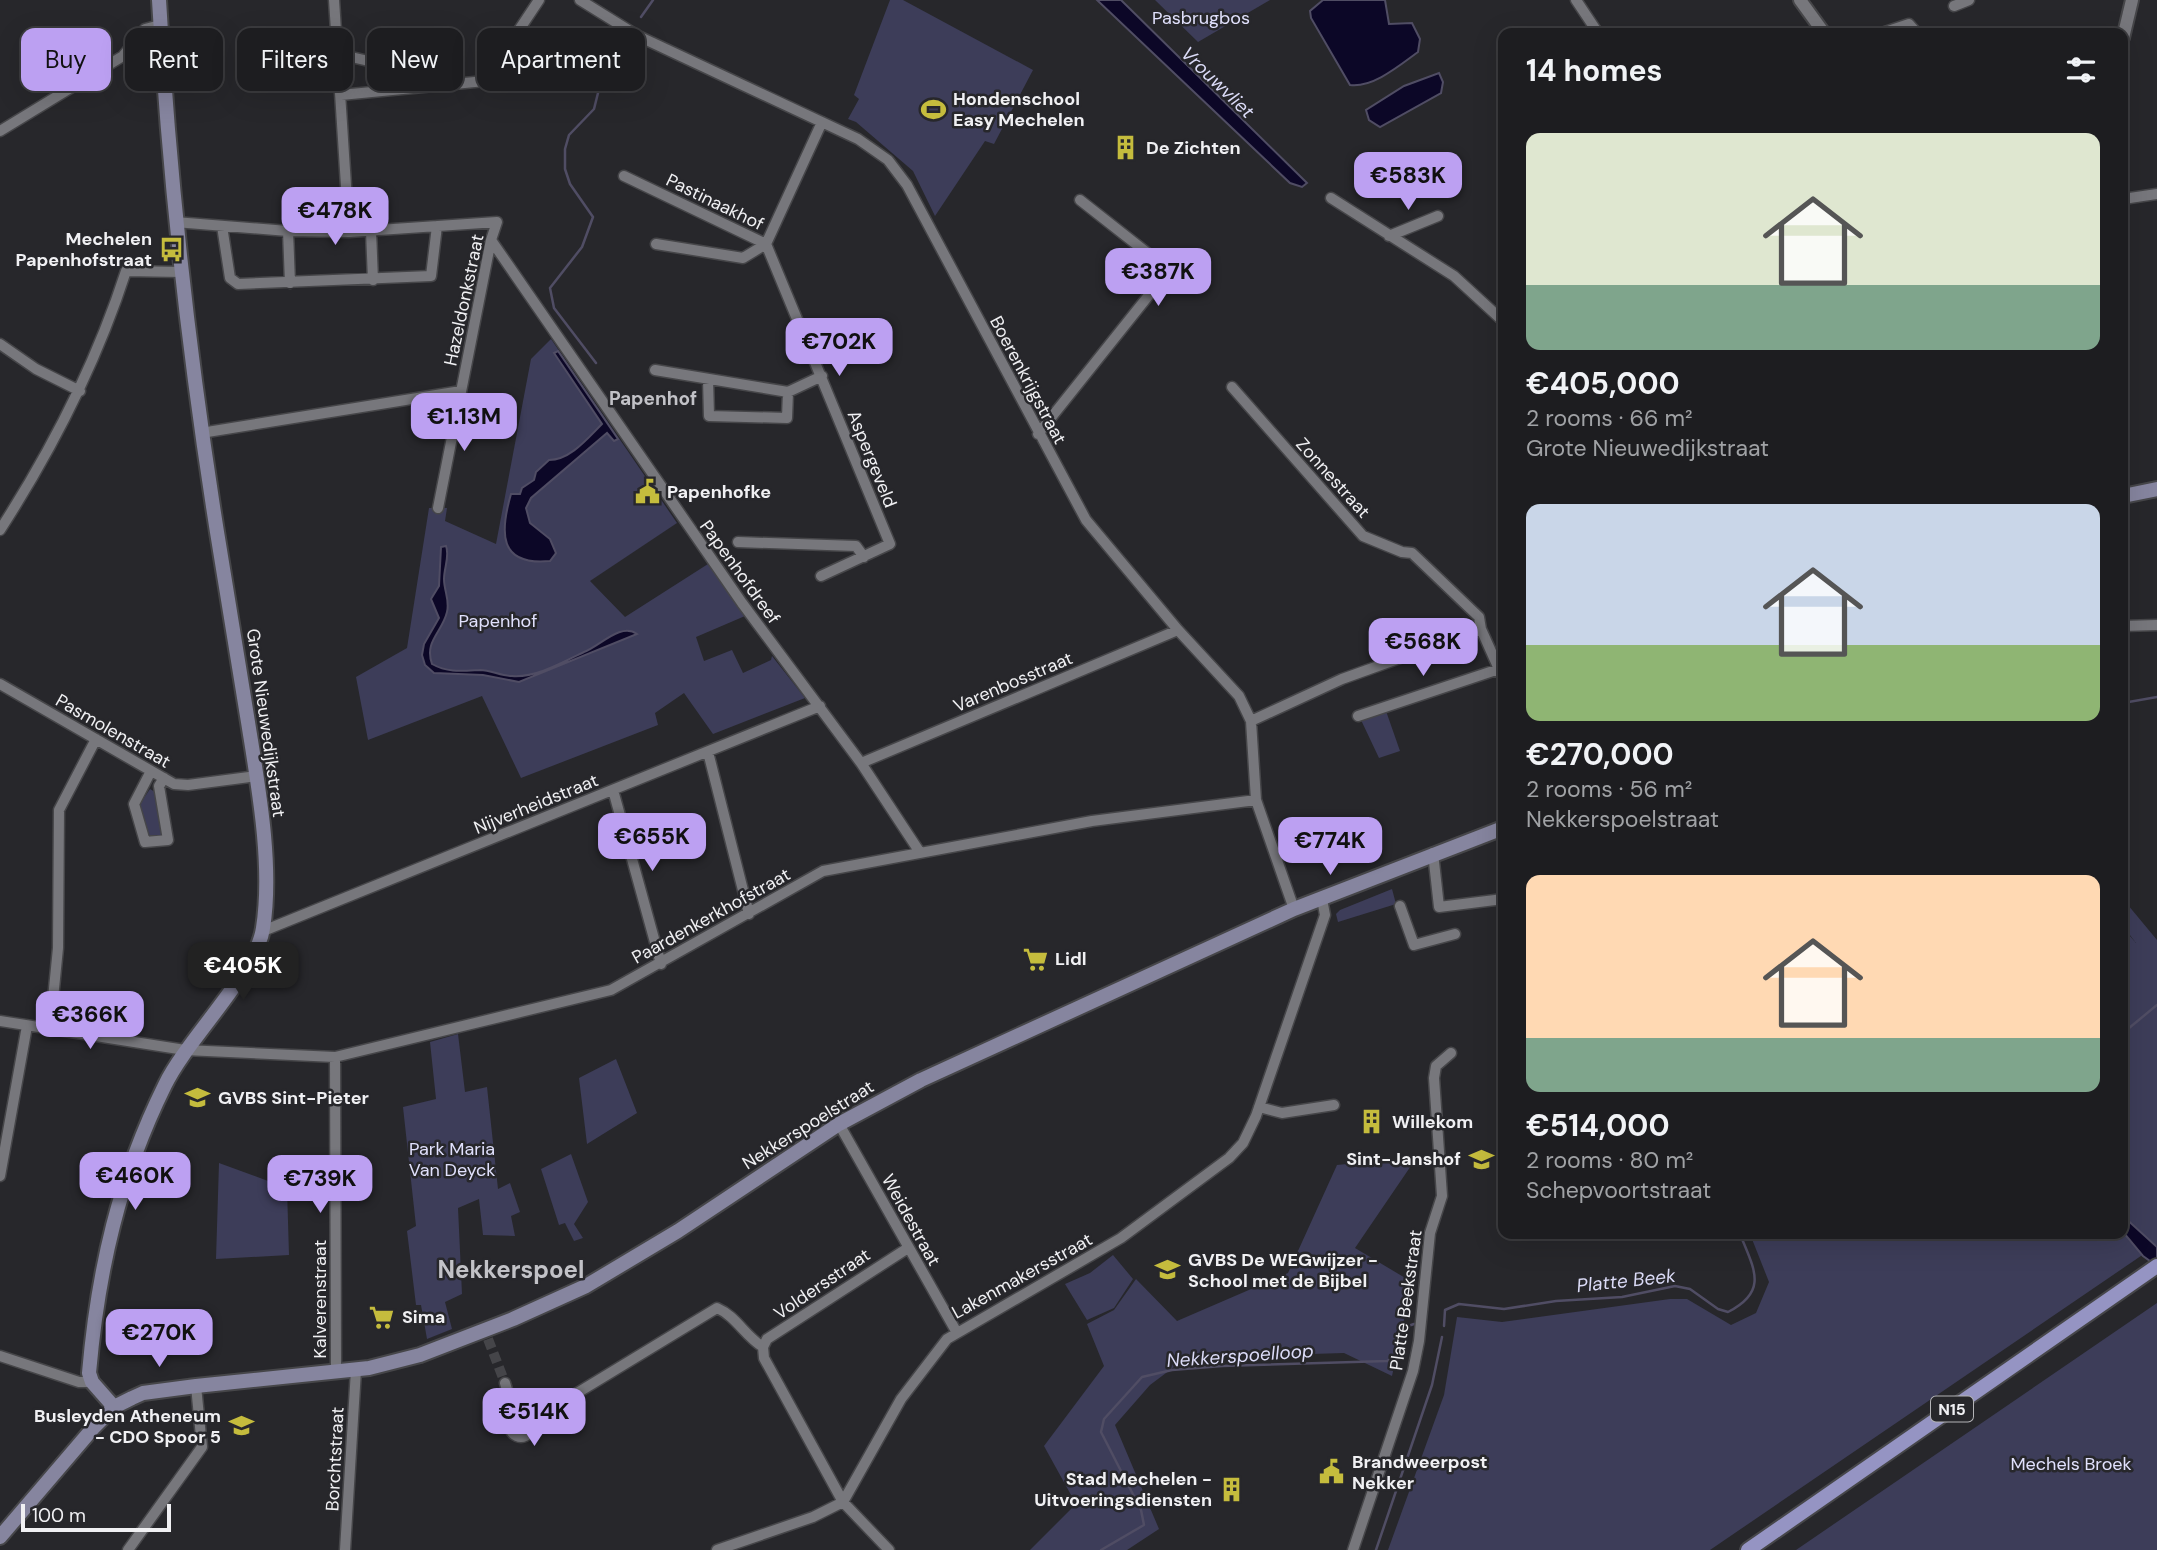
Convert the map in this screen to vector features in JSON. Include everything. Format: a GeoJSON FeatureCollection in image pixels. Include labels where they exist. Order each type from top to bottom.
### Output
{"type":"FeatureCollection","features":[{"type":"Feature","properties":{"kind":"main road","name":"Grote Nieuwedijkstraat"},"geometry":{"type":"LineString","coordinates":[[92,1382],[89,1373],[95,1310],[108,1237],[149,1123],[165,1085],[185,1050],[251,959],[263,931],[265,850],[257,776],[201,433],[175,222],[159,0]]}},
{"type":"Feature","properties":{"kind":"main road"},"geometry":{"type":"LineString","coordinates":[[2128,495],[2157,489]]}},
{"type":"Feature","properties":{"kind":"main road","name":"Nekkerspoelstraat"},"geometry":{"type":"LineString","coordinates":[[1,1537],[111,1404],[143,1393],[356,1370],[485,1335],[586,1286],[678,1231],[839,1124],[921,1080],[1294,909],[1498,830]]}},
{"type":"Feature","properties":{"kind":"main road","name":"N15"},"geometry":{"type":"LineString","coordinates":[[1748,1550],[2156,1267]]}},
{"type":"Feature","properties":{"kind":"main road"},"geometry":{"type":"LineString","coordinates":[[92,1382],[111,1404]]}},
{"type":"Feature","properties":{"kind":"street"},"geometry":{"type":"LineString","coordinates":[[334,0],[336,28]]}},
{"type":"Feature","properties":{"kind":"street"},"geometry":{"type":"LineString","coordinates":[[341,95],[485,81],[539,0]]}},
{"type":"Feature","properties":{"kind":"street","name":"Boerenkrijgstraat"},"geometry":{"type":"LineString","coordinates":[[580,0],[638,36],[858,139],[888,160],[907,185],[1086,520],[1178,630],[1239,696],[1251,721],[1256,800],[1294,909]]}},
{"type":"Feature","properties":{"kind":"street"},"geometry":{"type":"LineString","coordinates":[[1576,0],[1595,28]]}},
{"type":"Feature","properties":{"kind":"street"},"geometry":{"type":"LineString","coordinates":[[1800,0],[1820,28]]}},
{"type":"Feature","properties":{"kind":"street"},"geometry":{"type":"LineString","coordinates":[[1954,6],[1969,0]]}},
{"type":"Feature","properties":{"kind":"street"},"geometry":{"type":"LineString","coordinates":[[2125,28],[2132,0]]}},
{"type":"Feature","properties":{"kind":"street"},"geometry":{"type":"LineString","coordinates":[[1897,28],[1909,24],[1913,28]]}},
{"type":"Feature","properties":{"kind":"street"},"geometry":{"type":"LineString","coordinates":[[0,131],[123,56],[145,29],[160,25]]}},
{"type":"Feature","properties":{"kind":"street"},"geometry":{"type":"LineString","coordinates":[[353,57],[467,84]]}},
{"type":"Feature","properties":{"kind":"street"},"geometry":{"type":"LineString","coordinates":[[341,91],[349,232]]}},
{"type":"Feature","properties":{"kind":"street"},"geometry":{"type":"LineString","coordinates":[[765,244],[822,122]]}},
{"type":"Feature","properties":{"kind":"street","name":"Pastinaakhof"},"geometry":{"type":"LineString","coordinates":[[624,176],[765,244]]}},
{"type":"Feature","properties":{"kind":"street"},"geometry":{"type":"LineString","coordinates":[[2128,198],[2157,194]]}},
{"type":"Feature","properties":{"kind":"street"},"geometry":{"type":"LineString","coordinates":[[1331,198],[1454,276],[1498,316]]}},
{"type":"Feature","properties":{"kind":"street"},"geometry":{"type":"LineString","coordinates":[[1038,434],[1169,270],[1080,200]]}},
{"type":"Feature","properties":{"kind":"street"},"geometry":{"type":"LineString","coordinates":[[1389,236],[1438,216]]}},
{"type":"Feature","properties":{"kind":"street"},"geometry":{"type":"LineString","coordinates":[[175,222],[288,231],[349,232],[437,226],[431,276],[290,283],[233,283],[222,226]]}},
{"type":"Feature","properties":{"kind":"street","name":"Hazeldonkstraat"},"geometry":{"type":"LineString","coordinates":[[437,226],[497,222],[491,240],[438,508]]}},
{"type":"Feature","properties":{"kind":"street"},"geometry":{"type":"LineString","coordinates":[[288,231],[290,283]]}},
{"type":"Feature","properties":{"kind":"street"},"geometry":{"type":"LineString","coordinates":[[371,232],[373,280]]}},
{"type":"Feature","properties":{"kind":"street","name":"Papenhofdreef"},"geometry":{"type":"LineString","coordinates":[[491,240],[742,603],[861,763],[919,852]]}},
{"type":"Feature","properties":{"kind":"street","name":"Pastinaakhof"},"geometry":{"type":"LineString","coordinates":[[656,244],[743,258],[765,244]]}},
{"type":"Feature","properties":{"kind":"street","name":"Aspergeveld"},"geometry":{"type":"LineString","coordinates":[[765,244],[890,544],[821,576]]}},
{"type":"Feature","properties":{"kind":"street"},"geometry":{"type":"LineString","coordinates":[[0,530],[34,476],[80,391],[126,271],[181,272]]}},
{"type":"Feature","properties":{"kind":"street"},"geometry":{"type":"LineString","coordinates":[[0,344],[36,369],[80,391]]}},
{"type":"Feature","properties":{"kind":"street"},"geometry":{"type":"LineString","coordinates":[[655,370],[788,392],[822,376]]}},
{"type":"Feature","properties":{"kind":"street"},"geometry":{"type":"LineString","coordinates":[[708,379],[709,416],[787,418],[788,392]]}},
{"type":"Feature","properties":{"kind":"street","name":"Zonnestraat"},"geometry":{"type":"LineString","coordinates":[[1232,387],[1363,536],[1402,552],[1412,553],[1479,617],[1481,629],[1498,666]]}},
{"type":"Feature","properties":{"kind":"street"},"geometry":{"type":"LineString","coordinates":[[201,433],[461,391]]}},
{"type":"Feature","properties":{"kind":"street"},"geometry":{"type":"LineString","coordinates":[[738,542],[856,546],[864,557]]}},
{"type":"Feature","properties":{"kind":"street"},"geometry":{"type":"LineString","coordinates":[[2128,626],[2157,625]]}},
{"type":"Feature","properties":{"kind":"street"},"geometry":{"type":"LineString","coordinates":[[1251,721],[1342,678],[1481,629]]}},
{"type":"Feature","properties":{"kind":"street","name":"Varenbosstraat"},"geometry":{"type":"LineString","coordinates":[[861,763],[1178,630]]}},
{"type":"Feature","properties":{"kind":"street"},"geometry":{"type":"LineString","coordinates":[[1358,716],[1498,674]]}},
{"type":"Feature","properties":{"kind":"street","name":"Pasmolenstraat"},"geometry":{"type":"LineString","coordinates":[[0,684],[174,784],[188,785],[257,776]]}},
{"type":"Feature","properties":{"kind":"street","name":"Nijverheidstraat"},"geometry":{"type":"LineString","coordinates":[[263,931],[820,706]]}},
{"type":"Feature","properties":{"kind":"street"},"geometry":{"type":"LineString","coordinates":[[50,1029],[58,948],[59,810],[96,739]]}},
{"type":"Feature","properties":{"kind":"street"},"geometry":{"type":"LineString","coordinates":[[708,752],[749,914]]}},
{"type":"Feature","properties":{"kind":"street"},"geometry":{"type":"LineString","coordinates":[[151,771],[134,804],[145,842],[168,840],[159,786],[164,778]]}},
{"type":"Feature","properties":{"kind":"street"},"geometry":{"type":"LineString","coordinates":[[613,790],[662,964]]}},
{"type":"Feature","properties":{"kind":"street","name":"Paardenkerkhofstraat"},"geometry":{"type":"LineString","coordinates":[[0,1021],[185,1050],[335,1057],[611,990],[662,964],[823,871],[1092,821],[1256,800]]}},
{"type":"Feature","properties":{"kind":"street"},"geometry":{"type":"LineString","coordinates":[[1433,853],[1439,907],[1498,901]]}},
{"type":"Feature","properties":{"kind":"street","name":"Lakenmakersstraat"},"geometry":{"type":"LineString","coordinates":[[843,1502],[901,1399],[947,1339],[956,1331],[1054,1280],[1121,1238],[1194,1187],[1243,1143],[1259,1107],[1325,915],[1322,899]]}},
{"type":"Feature","properties":{"kind":"street"},"geometry":{"type":"LineString","coordinates":[[1400,906],[1413,945],[1455,934]]}},
{"type":"Feature","properties":{"kind":"street"},"geometry":{"type":"LineString","coordinates":[[0,1176],[27,1026]]}},
{"type":"Feature","properties":{"kind":"street","name":"Platte Beekstraat"},"geometry":{"type":"LineString","coordinates":[[1353,1550],[1413,1371],[1430,1233],[1442,1196],[1434,1077],[1436,1066],[1451,1054]]}},
{"type":"Feature","properties":{"kind":"street","name":"Kalverenstraat"},"geometry":{"type":"LineString","coordinates":[[335,1057],[336,1372]]}},
{"type":"Feature","properties":{"kind":"street"},"geometry":{"type":"LineString","coordinates":[[1259,1107],[1282,1113],[1334,1105]]}},
{"type":"Feature","properties":{"kind":"street","name":"Weidestraat"},"geometry":{"type":"LineString","coordinates":[[839,1124],[956,1331]]}},
{"type":"Feature","properties":{"kind":"street","name":"Voldersstraat"},"geometry":{"type":"LineString","coordinates":[[763,1347],[767,1339],[908,1248]]}},
{"type":"Feature","properties":{"kind":"street"},"geometry":{"type":"LineString","coordinates":[[531,1422],[717,1308],[728,1312],[752,1341],[763,1347],[764,1358],[843,1502],[889,1550]]}},
{"type":"Feature","properties":{"kind":"street"},"geometry":{"type":"LineString","coordinates":[[0,1356],[79,1382],[92,1382]]}},
{"type":"Feature","properties":{"kind":"street","name":"Borchtstraat"},"geometry":{"type":"LineString","coordinates":[[345,1550],[356,1370]]}},
{"type":"Feature","properties":{"kind":"street"},"geometry":{"type":"LineString","coordinates":[[505,1383],[515,1416],[510,1425],[517,1436],[530,1432],[531,1422],[526,1416],[515,1416]]}},
{"type":"Feature","properties":{"kind":"street"},"geometry":{"type":"LineString","coordinates":[[128,1550],[202,1447],[196,1387]]}},
{"type":"Feature","properties":{"kind":"street"},"geometry":{"type":"LineString","coordinates":[[717,1550],[813,1517],[843,1502]]}},
{"type":"Feature","properties":{"kind":"green space","name":"Hondenschool Easy Mechelen"},"geometry":{"type":"Polygon","coordinates":[[[890,0],[903,0],[1033,70],[994,144],[985,141],[935,216],[913,171],[856,122],[848,119],[859,99],[854,95],[890,0]]]}},
{"type":"Feature","properties":{"kind":"green space","name":"Pasbrugbos"},"geometry":{"type":"Polygon","coordinates":[[[1155,0],[1270,0],[1198,42],[1155,0]]]}},
{"type":"Feature","properties":{"kind":"green space","name":"Papenhof"},"geometry":{"type":"Polygon","coordinates":[[[551,339],[677,523],[590,581],[625,617],[708,564],[745,616],[696,637],[704,661],[732,650],[743,673],[771,660],[772,656],[805,698],[713,734],[684,693],[655,713],[658,725],[521,778],[482,696],[368,740],[356,677],[407,648],[429,508],[447,508],[445,521],[496,544],[531,359],[551,339]]]}},
{"type":"Feature","properties":{"kind":"green space"},"geometry":{"type":"Polygon","coordinates":[[[1386,711],[1400,751],[1379,758],[1361,720],[1386,711]]]}},
{"type":"Feature","properties":{"kind":"green space"},"geometry":{"type":"Polygon","coordinates":[[[150,789],[155,792],[162,836],[149,837],[140,804],[150,789]]]}},
{"type":"Feature","properties":{"kind":"green space"},"geometry":{"type":"Polygon","coordinates":[[[1392,889],[1396,904],[1338,922],[1336,914],[1340,910],[1392,889]]]}},
{"type":"Feature","properties":{"kind":"green space"},"geometry":{"type":"Polygon","coordinates":[[[2128,905],[2157,940],[2157,1245],[1710,1550],[1388,1550],[1444,1395],[1457,1317],[1502,1322],[1687,1299],[1731,1325],[1756,1313],[1769,1282],[1752,1239],[2128,1239],[2128,934],[2136,943],[2128,933],[2128,905]]]}},
{"type":"Feature","properties":{"kind":"green space","name":"Park Maria Van Deyck"},"geometry":{"type":"Polygon","coordinates":[[[458,1034],[465,1092],[487,1087],[498,1189],[510,1183],[520,1212],[511,1216],[515,1236],[483,1235],[479,1199],[458,1208],[462,1294],[445,1302],[452,1329],[427,1339],[421,1305],[416,1305],[407,1231],[416,1226],[403,1107],[436,1099],[430,1042],[458,1034]]]}},
{"type":"Feature","properties":{"kind":"green space"},"geometry":{"type":"Polygon","coordinates":[[[616,1059],[637,1113],[587,1144],[579,1078],[616,1059]]]}},
{"type":"Feature","properties":{"kind":"green space"},"geometry":{"type":"Polygon","coordinates":[[[571,1154],[588,1202],[574,1224],[583,1238],[574,1241],[565,1223],[559,1225],[541,1169],[571,1154]]]}},
{"type":"Feature","properties":{"kind":"green space"},"geometry":{"type":"Polygon","coordinates":[[[1417,1157],[1355,1248],[1412,1282],[1392,1376],[1344,1353],[1186,1358],[1150,1385],[1115,1425],[1159,1529],[1127,1550],[1030,1550],[1076,1504],[1044,1446],[1104,1366],[1087,1324],[1114,1310],[1136,1279],[1177,1321],[1288,1273],[1337,1165],[1417,1157]]]}},
{"type":"Feature","properties":{"kind":"green space"},"geometry":{"type":"Polygon","coordinates":[[[219,1163],[287,1188],[289,1255],[216,1259],[219,1163]]]}},
{"type":"Feature","properties":{"kind":"green space"},"geometry":{"type":"Polygon","coordinates":[[[1113,1255],[1133,1279],[1114,1308],[1087,1320],[1065,1284],[1090,1273],[1113,1255]]]}},
{"type":"Feature","properties":{"kind":"green space","name":"Mechels Broek"},"geometry":{"type":"Polygon","coordinates":[[[2157,1303],[2157,1550],[1796,1550],[2157,1303]]]}},
{"type":"Feature","properties":{"kind":"shaded area","name":"Vrouwvliet"},"geometry":{"type":"Polygon","coordinates":[[[1097,0],[1121,0],[1307,183],[1302,187],[1290,183],[1097,0]]]}},
{"type":"Feature","properties":{"kind":"shaded area"},"geometry":{"type":"Polygon","coordinates":[[[1323,0],[1385,0],[1389,24],[1412,23],[1420,39],[1418,52],[1377,79],[1350,85],[1311,18],[1310,11],[1323,0]]]}},
{"type":"Feature","properties":{"kind":"shaded area"},"geometry":{"type":"Polygon","coordinates":[[[1439,73],[1443,82],[1441,93],[1380,127],[1369,120],[1366,110],[1404,86],[1439,73]]]}},
{"type":"Feature","properties":{"kind":"shaded area"},"geometry":{"type":"Polygon","coordinates":[[[558,351],[618,439],[614,441],[607,433],[531,498],[526,508],[530,523],[550,539],[556,553],[550,561],[533,561],[520,558],[507,544],[505,521],[511,494],[520,494],[522,488],[534,480],[536,472],[549,460],[571,453],[602,424],[554,353],[558,351]]]}},
{"type":"Feature","properties":{"kind":"shaded area"},"geometry":{"type":"Polygon","coordinates":[[[446,546],[444,579],[448,608],[430,649],[432,664],[438,667],[455,671],[484,670],[521,676],[567,660],[617,633],[631,631],[637,634],[519,682],[483,675],[434,673],[425,665],[422,655],[424,644],[439,618],[431,599],[439,586],[441,547],[446,546]]]}},
{"type":"Feature","properties":{"kind":"shaded area"},"geometry":{"type":"Polygon","coordinates":[[[2128,1221],[2157,1247],[2157,1266],[2143,1256],[2128,1238],[2128,1221]]]}},
{"type":"Feature","properties":{"kind":"waterway"},"geometry":{"type":"LineString","coordinates":[[641,17],[653,0]]}},
{"type":"Feature","properties":{"kind":"waterway"},"geometry":{"type":"LineString","coordinates":[[596,363],[554,308],[550,288],[582,247],[593,217],[570,184],[565,169],[565,149],[569,135],[594,109],[599,91]]}},
{"type":"Feature","properties":{"kind":"waterway"},"geometry":{"type":"LineString","coordinates":[[2128,702],[2157,697]]}},
{"type":"Feature","properties":{"kind":"waterway"},"geometry":{"type":"LineString","coordinates":[[2128,1029],[2157,1005]]}},
{"type":"Feature","properties":{"kind":"waterway","name":"Platte Beek"},"geometry":{"type":"LineString","coordinates":[[1444,1326],[1445,1310],[1459,1304],[1504,1309],[1556,1301],[1622,1297],[1675,1286],[1690,1289],[1718,1309],[1728,1312],[1741,1304],[1754,1287],[1753,1269],[1742,1239]]}},
{"type":"Feature","properties":{"kind":"waterway","name":"Nekkerspoelloop"},"geometry":{"type":"LineString","coordinates":[[1101,1550],[1144,1525],[1141,1510],[1101,1432],[1104,1419],[1142,1377],[1172,1370],[1222,1366],[1387,1361],[1397,1357],[1408,1326],[1414,1324]]}},
{"type":"Feature","properties":{"kind":"waterway","name":"Platte Beek"},"geometry":{"type":"LineString","coordinates":[[1376,1550],[1432,1385],[1442,1337]]}},
{"type":"Feature","properties":{"kind":"tunnel"},"geometry":{"type":"LineString","coordinates":[[488,1339],[505,1383]]}},
{"type":"Feature","properties":{"kind":"place","name":"Hondenschool Easy Mechelen"},"geometry":{"type":"Point","coordinates":[933,109]}},
{"type":"Feature","properties":{"kind":"place","name":"De Zichten"},"geometry":{"type":"Point","coordinates":[1126,148]}},
{"type":"Feature","properties":{"kind":"place","name":"Mechelen Papenhofstraat"},"geometry":{"type":"Point","coordinates":[172,249]}},
{"type":"Feature","properties":{"kind":"place","name":"Papenhofke"},"geometry":{"type":"Point","coordinates":[647,492]}},
{"type":"Feature","properties":{"kind":"place","name":"Lidl"},"geometry":{"type":"Point","coordinates":[1035,959]}},
{"type":"Feature","properties":{"kind":"place","name":"GVBS Sint-Pieter"},"geometry":{"type":"Point","coordinates":[198,1098]}},
{"type":"Feature","properties":{"kind":"place","name":"Willekom"},"geometry":{"type":"Point","coordinates":[1372,1122]}},
{"type":"Feature","properties":{"kind":"place","name":"Sint-Janshof"},"geometry":{"type":"Point","coordinates":[1481,1159]}},
{"type":"Feature","properties":{"kind":"place","name":"GVBS De WEGwijzer - School met de Bijbel"},"geometry":{"type":"Point","coordinates":[1168,1270]}},
{"type":"Feature","properties":{"kind":"place","name":"Sima"},"geometry":{"type":"Point","coordinates":[382,1317]}},
{"type":"Feature","properties":{"kind":"place","name":"Busleyden Atheneum - CDO Spoor 5"},"geometry":{"type":"Point","coordinates":[241,1426]}},
{"type":"Feature","properties":{"kind":"place","name":"Brandweerpost Nekker"},"geometry":{"type":"Point","coordinates":[1332,1472]}},
{"type":"Feature","properties":{"kind":"place","name":"Stad Mechelen - Uitvoeringsdiensten"},"geometry":{"type":"Point","coordinates":[1232,1489]}},
{"type":"Feature","properties":{"kind":"district","name":"Papenhof"},"geometry":{"type":"Point","coordinates":[653,398]}},
{"type":"Feature","properties":{"kind":"district","name":"Nekkerspoel"},"geometry":{"type":"Point","coordinates":[511,1270]}}]}
